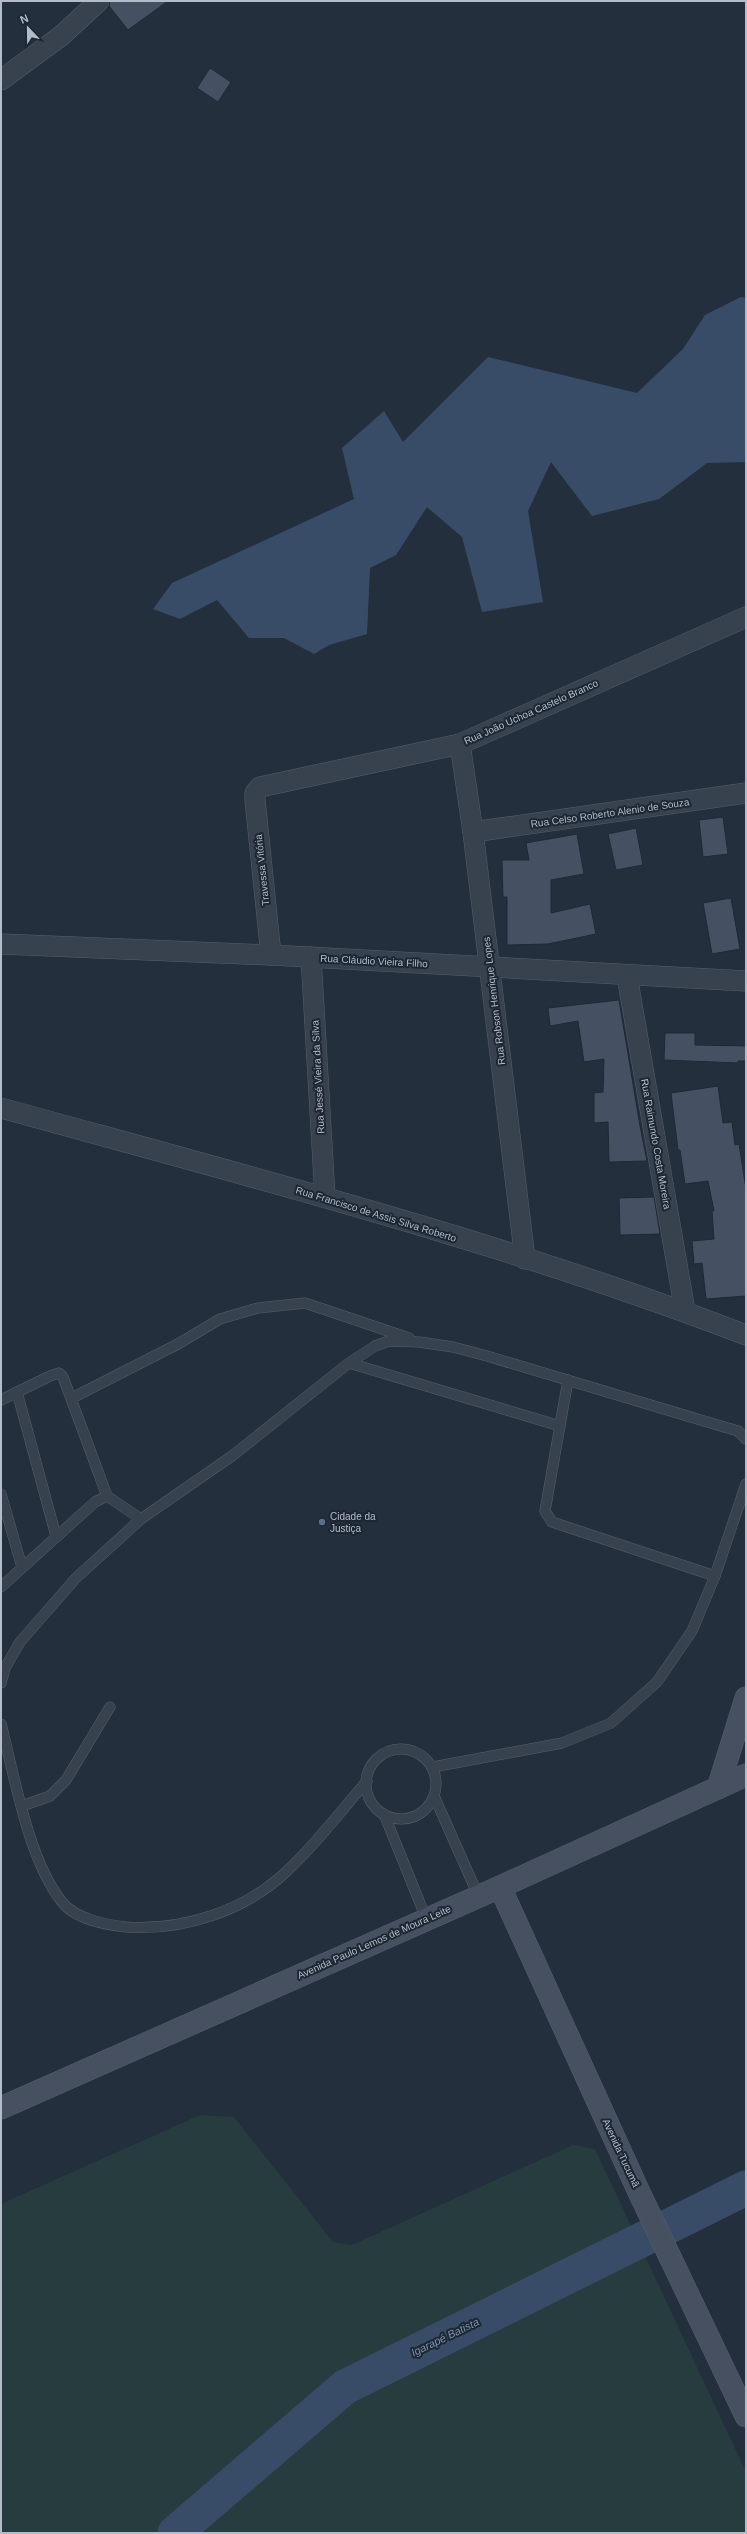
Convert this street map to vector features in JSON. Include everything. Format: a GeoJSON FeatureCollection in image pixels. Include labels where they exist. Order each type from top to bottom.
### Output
{"type":"FeatureCollection","features":[{"type":"Feature","properties":{"kind":"street"},"geometry":{"type":"LineString","coordinates":[[1,80],[61,36],[99,1]]}},
{"type":"Feature","properties":{"kind":"street","name":"Rua João Uchoa Castelo Branco"},"geometry":{"type":"LineString","coordinates":[[260,787],[280,780],[460,744],[746,617]]}},
{"type":"Feature","properties":{"kind":"street","name":"Rua Robson Henrique Lopes"},"geometry":{"type":"LineString","coordinates":[[460,744],[473,832],[525,1259]]}},
{"type":"Feature","properties":{"kind":"street","name":"Travessa Vitória"},"geometry":{"type":"LineString","coordinates":[[260,787],[254,800],[271,955]]}},
{"type":"Feature","properties":{"kind":"street","name":"Rua Celso Roberto Alenio de Souza"},"geometry":{"type":"LineString","coordinates":[[473,832],[746,793]]}},
{"type":"Feature","properties":{"kind":"street","name":"Rua Cláudio Vieira Filho"},"geometry":{"type":"LineString","coordinates":[[1,944],[271,955],[627,976],[746,981]]}},
{"type":"Feature","properties":{"kind":"street","name":"Rua Jessé Vieira da Silva"},"geometry":{"type":"LineString","coordinates":[[311,957],[325,1197]]}},
{"type":"Feature","properties":{"kind":"street","name":"Rua Raimundo Costa Moreira"},"geometry":{"type":"LineString","coordinates":[[627,976],[685,1311]]}},
{"type":"Feature","properties":{"kind":"street","name":"Rua Francisco de Assis Silva Roberto"},"geometry":{"type":"LineString","coordinates":[[1,1108],[325,1197],[525,1259],[685,1311],[746,1335]]}},
{"type":"Feature","properties":{"kind":"street"},"geometry":{"type":"LineString","coordinates":[[718,1788],[746,1698]]}},
{"type":"Feature","properties":{"kind":"street","name":"Avenida Paulo Lemos de Moura Leite"},"geometry":{"type":"LineString","coordinates":[[1,2108],[426,1918],[500,1887],[746,1775]]}},
{"type":"Feature","properties":{"kind":"street","name":"Avenida Tucumã"},"geometry":{"type":"LineString","coordinates":[[500,1887],[638,2190],[746,2416]]}},
{"type":"Feature","properties":{"kind":"lane"},"geometry":{"type":"LineString","coordinates":[[72,1398],[178,1344],[220,1319],[258,1308],[305,1304],[419,1342],[466,1351],[738,1431],[746,1438]]}},
{"type":"Feature","properties":{"kind":"lane"},"geometry":{"type":"LineString","coordinates":[[1,1683],[5,1668],[26,1636],[76,1578],[141,1519],[232,1456],[349,1363],[375,1346],[389,1341],[419,1342]]}},
{"type":"Feature","properties":{"kind":"lane"},"geometry":{"type":"LineString","coordinates":[[349,1363],[560,1426]]}},
{"type":"Feature","properties":{"kind":"lane"},"geometry":{"type":"LineString","coordinates":[[1,1400],[59,1373],[63,1377],[72,1398],[107,1496],[141,1519]]}},
{"type":"Feature","properties":{"kind":"lane"},"geometry":{"type":"LineString","coordinates":[[568,1380],[545,1511],[552,1522],[714,1576]]}},
{"type":"Feature","properties":{"kind":"lane"},"geometry":{"type":"LineString","coordinates":[[17,1392],[56,1536]]}},
{"type":"Feature","properties":{"kind":"lane"},"geometry":{"type":"LineString","coordinates":[[432,1767],[562,1743],[610,1723],[657,1682],[692,1631],[714,1576],[746,1484]]}},
{"type":"Feature","properties":{"kind":"lane"},"geometry":{"type":"LineString","coordinates":[[1,1494],[22,1568]]}},
{"type":"Feature","properties":{"kind":"lane"},"geometry":{"type":"LineString","coordinates":[[1,1587],[95,1502],[107,1496]]}},
{"type":"Feature","properties":{"kind":"lane"},"geometry":{"type":"LineString","coordinates":[[22,1806],[50,1796],[66,1780],[110,1707]]}},
{"type":"Feature","properties":{"kind":"lane"},"geometry":{"type":"LineString","coordinates":[[1,1724],[22,1806],[48,1882],[64,1904],[85,1917],[116,1926],[150,1928],[187,1923],[221,1912],[254,1896],[287,1872],[367,1780]]}},
{"type":"Feature","properties":{"kind":"lane"},"geometry":{"type":"LineString","coordinates":[[384,1814],[394,1818],[413,1816],[422,1812],[434,1796],[436,1786],[432,1767],[419,1753],[399,1749],[381,1755],[369,1771],[367,1780],[370,1800],[384,1814],[426,1918]]}},
{"type":"Feature","properties":{"kind":"lane"},"geometry":{"type":"LineString","coordinates":[[434,1796],[478,1895]]}},
{"type":"Feature","properties":{"kind":"green space"},"geometry":{"type":"Polygon","coordinates":[[[200,2115],[234,2117],[333,2242],[352,2245],[573,2145],[595,2149],[746,2472],[746,2533],[1,2533],[1,2204],[200,2115]]]}},
{"type":"Feature","properties":{"kind":"water"},"geometry":{"type":"Polygon","coordinates":[[[741,297],[746,298],[746,462],[707,463],[659,499],[592,516],[551,462],[528,511],[543,602],[482,612],[462,537],[427,507],[396,555],[370,568],[367,634],[329,645],[314,654],[284,638],[249,638],[217,600],[180,619],[153,609],[172,583],[354,499],[342,448],[384,411],[403,442],[488,357],[637,393],[683,349],[705,315],[741,297]]]}},
{"type":"Feature","properties":{"kind":"building"},"geometry":{"type":"Polygon","coordinates":[[[110,1],[168,1],[128,30],[109,6],[110,1]]]}},
{"type":"Feature","properties":{"kind":"building"},"geometry":{"type":"Polygon","coordinates":[[[210,68],[231,82],[218,102],[197,88],[210,68]]]}},
{"type":"Feature","properties":{"kind":"building"},"geometry":{"type":"Polygon","coordinates":[[[723,817],[728,854],[703,857],[699,820],[723,817]]]}},
{"type":"Feature","properties":{"kind":"building"},"geometry":{"type":"Polygon","coordinates":[[[636,828],[643,865],[616,870],[608,834],[636,828]]]}},
{"type":"Feature","properties":{"kind":"building"},"geometry":{"type":"Polygon","coordinates":[[[577,834],[584,874],[551,880],[551,913],[590,904],[596,934],[548,944],[507,945],[507,897],[503,897],[502,860],[529,860],[526,843],[577,834]]]}},
{"type":"Feature","properties":{"kind":"building"},"geometry":{"type":"Polygon","coordinates":[[[731,898],[740,949],[712,954],[703,903],[731,898]]]}},
{"type":"Feature","properties":{"kind":"building"},"geometry":{"type":"Polygon","coordinates":[[[619,1000],[647,1161],[609,1162],[608,1122],[594,1123],[594,1093],[603,1092],[604,1059],[584,1062],[578,1021],[550,1026],[548,1008],[619,1000]]]}},
{"type":"Feature","properties":{"kind":"building"},"geometry":{"type":"Polygon","coordinates":[[[665,1033],[695,1033],[695,1045],[746,1046],[746,1061],[738,1061],[738,1063],[664,1060],[665,1033]]]}},
{"type":"Feature","properties":{"kind":"building"},"geometry":{"type":"Polygon","coordinates":[[[718,1086],[723,1123],[732,1122],[735,1145],[739,1144],[746,1189],[746,1296],[706,1299],[702,1263],[694,1264],[692,1241],[714,1239],[712,1211],[714,1211],[708,1181],[685,1184],[680,1150],[678,1150],[671,1093],[718,1086]]]}},
{"type":"Feature","properties":{"kind":"building"},"geometry":{"type":"Polygon","coordinates":[[[654,1197],[660,1234],[620,1235],[619,1198],[654,1197]]]}},
{"type":"Feature","properties":{"kind":"waterway","name":"Igarapé Batista"},"geometry":{"type":"LineString","coordinates":[[175,2533],[345,2387],[746,2188]]}},
{"type":"Feature","properties":{"kind":"place","name":"Cidade da Justiça"},"geometry":{"type":"Point","coordinates":[322,1522]}}]}
